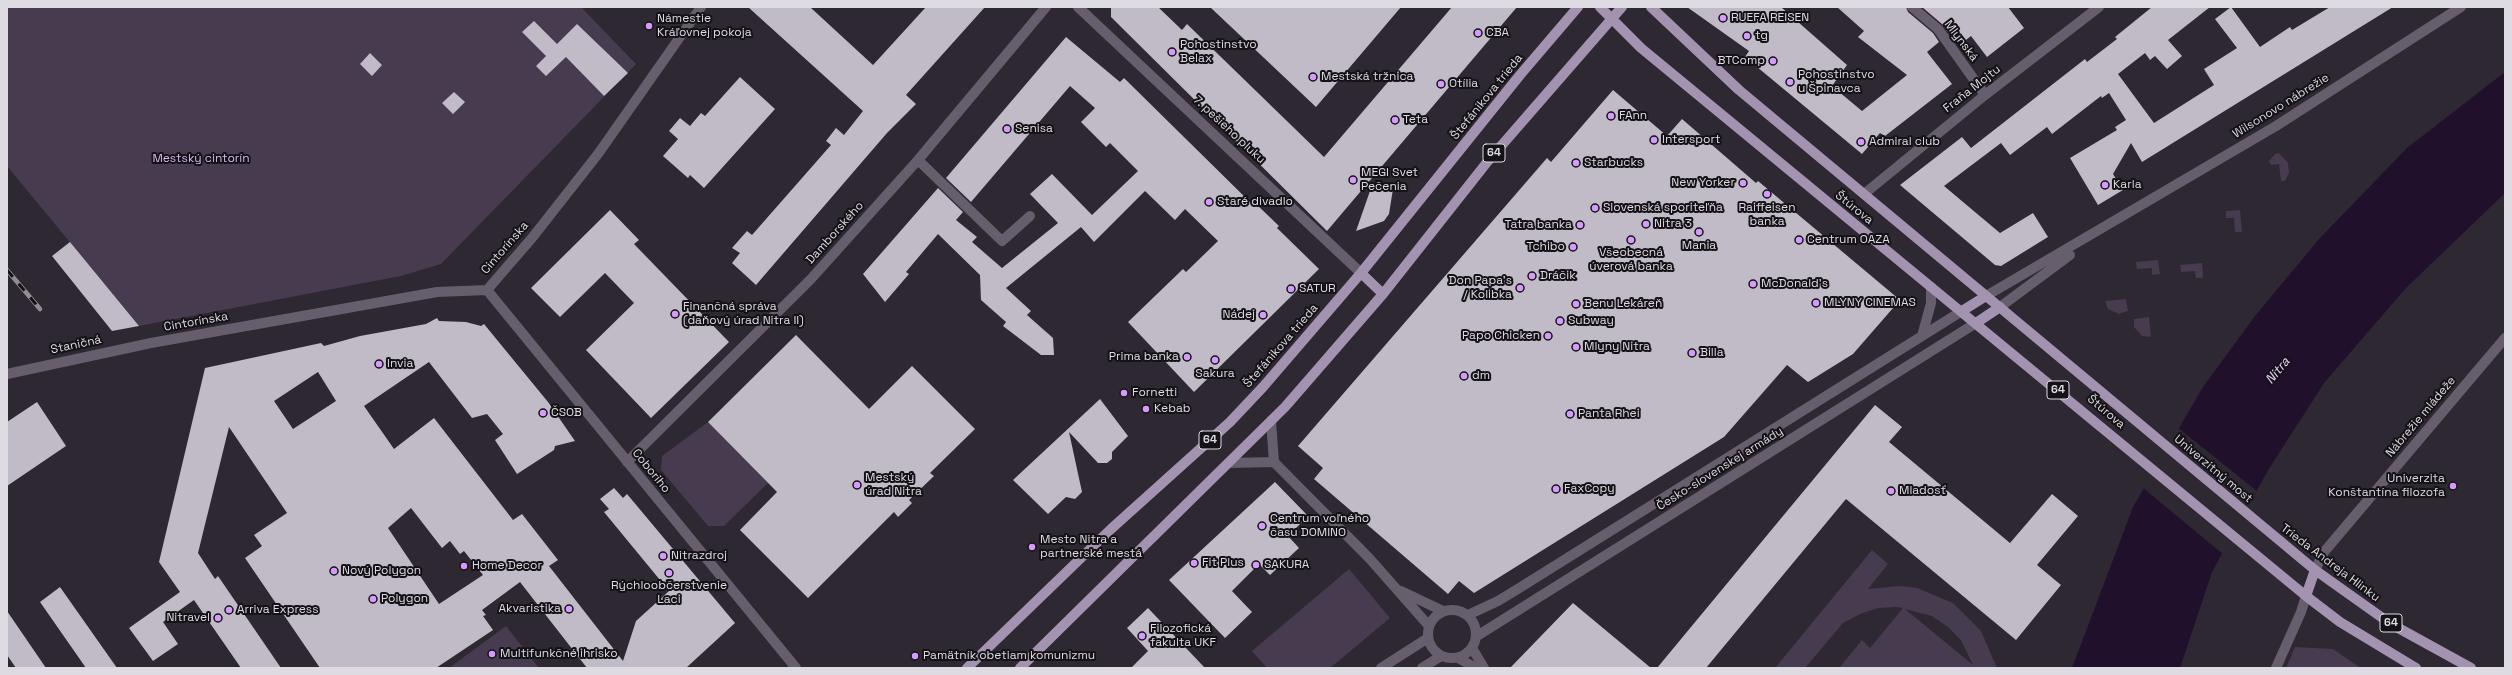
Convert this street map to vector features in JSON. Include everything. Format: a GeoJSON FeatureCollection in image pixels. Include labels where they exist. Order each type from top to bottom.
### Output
{"type":"FeatureCollection","features":[{"type":"Feature","properties":{"kind":"main road","name":"Štefánikova trieda"},"geometry":{"type":"LineString","coordinates":[[967,668],[1111,529],[1230,422],[1301,344],[1361,273],[1520,75],[1578,7]]}},
{"type":"Feature","properties":{"kind":"main road","name":"64"},"geometry":{"type":"LineString","coordinates":[[1600,7],[1612,19]]}},
{"type":"Feature","properties":{"kind":"main road","name":"64"},"geometry":{"type":"LineString","coordinates":[[1020,668],[1271,421],[1341,344],[1383,294],[1488,161],[1622,7]]}},
{"type":"Feature","properties":{"kind":"main road","name":"Štúrova"},"geometry":{"type":"LineString","coordinates":[[1651,7],[1739,90],[2151,434]]}},
{"type":"Feature","properties":{"kind":"main road","name":"Štúrova"},"geometry":{"type":"LineString","coordinates":[[1612,19],[1641,48],[2306,596]]}},
{"type":"Feature","properties":{"kind":"main road"},"geometry":{"type":"LineString","coordinates":[[1361,273],[1383,294]]}},
{"type":"Feature","properties":{"kind":"main road"},"geometry":{"type":"LineString","coordinates":[[1962,311],[1986,296]]}},
{"type":"Feature","properties":{"kind":"main road"},"geometry":{"type":"LineString","coordinates":[[1976,323],[2000,307]]}},
{"type":"Feature","properties":{"kind":"main road","name":"Univerzitný most"},"geometry":{"type":"LineString","coordinates":[[2151,434],[2258,524]]}},
{"type":"Feature","properties":{"kind":"main road","name":"Trieda Andreja Hlinku"},"geometry":{"type":"LineString","coordinates":[[2258,524],[2315,570],[2391,624],[2471,668]]}},
{"type":"Feature","properties":{"kind":"main road"},"geometry":{"type":"LineString","coordinates":[[2306,596],[2315,570]]}},
{"type":"Feature","properties":{"kind":"main road","name":"64"},"geometry":{"type":"LineString","coordinates":[[2306,596],[2340,622],[2416,668]]}},
{"type":"Feature","properties":{"kind":"street","name":"Cintorínska"},"geometry":{"type":"LineString","coordinates":[[151,343],[437,292],[487,290],[532,238],[598,154],[701,7]]}},
{"type":"Feature","properties":{"kind":"street","name":"Damborského"},"geometry":{"type":"LineString","coordinates":[[627,462],[811,279],[918,160],[1046,7]]}},
{"type":"Feature","properties":{"kind":"street","name":"7. pešieho pluku"},"geometry":{"type":"LineString","coordinates":[[1078,7],[1361,273]]}},
{"type":"Feature","properties":{"kind":"street","name":"Mlynská"},"geometry":{"type":"LineString","coordinates":[[1912,7],[1938,30],[1985,95]]}},
{"type":"Feature","properties":{"kind":"street","name":"Fraňa Mojtu"},"geometry":{"type":"LineString","coordinates":[[1864,194],[1985,95],[2099,7]]}},
{"type":"Feature","properties":{"kind":"street","name":"Wilsonovo nábrežie"},"geometry":{"type":"LineString","coordinates":[[1986,296],[2276,126],[2461,7]]}},
{"type":"Feature","properties":{"kind":"street"},"geometry":{"type":"LineString","coordinates":[[918,160],[1002,241],[1030,216]]}},
{"type":"Feature","properties":{"kind":"street","name":"Wilsonovo nábrežie"},"geometry":{"type":"LineString","coordinates":[[2000,307],[2111,224]]}},
{"type":"Feature","properties":{"kind":"street"},"geometry":{"type":"LineString","coordinates":[[1922,336],[1931,302],[1931,287]]}},
{"type":"Feature","properties":{"kind":"street","name":"Coboriho"},"geometry":{"type":"LineString","coordinates":[[487,290],[796,668]]}},
{"type":"Feature","properties":{"kind":"street","name":"Česko-slovenskej armády"},"geometry":{"type":"LineString","coordinates":[[1468,615],[1498,601],[1522,587],[1962,311]]}},
{"type":"Feature","properties":{"kind":"street","name":"Česko-slovenskej armády"},"geometry":{"type":"LineString","coordinates":[[1477,636],[1976,323]]}},
{"type":"Feature","properties":{"kind":"street","name":"Nábrežie mládeže"},"geometry":{"type":"LineString","coordinates":[[2315,570],[2324,552],[2505,338]]}},
{"type":"Feature","properties":{"kind":"street","name":"Staničná"},"geometry":{"type":"LineString","coordinates":[[7,374],[151,343]]}},
{"type":"Feature","properties":{"kind":"street"},"geometry":{"type":"LineString","coordinates":[[1271,421],[1274,462],[1397,589],[1429,626]]}},
{"type":"Feature","properties":{"kind":"street"},"geometry":{"type":"LineString","coordinates":[[1229,464],[1274,462]]}},
{"type":"Feature","properties":{"kind":"street"},"geometry":{"type":"LineString","coordinates":[[1397,589],[1443,611]]}},
{"type":"Feature","properties":{"kind":"street"},"geometry":{"type":"LineString","coordinates":[[2276,668],[2301,612],[2306,596]]}},
{"type":"Feature","properties":{"kind":"street"},"geometry":{"type":"LineString","coordinates":[[1458,658],[1472,648],[1477,636],[1476,628],[1468,615],[1456,610],[1443,611],[1437,615],[1429,626],[1428,638],[1435,652],[1441,656],[1458,658],[1476,668]]}},
{"type":"Feature","properties":{"kind":"street"},"geometry":{"type":"LineString","coordinates":[[1381,668],[1428,638]]}},
{"type":"Feature","properties":{"kind":"street"},"geometry":{"type":"LineString","coordinates":[[1472,648],[1484,668]]}},
{"type":"Feature","properties":{"kind":"street"},"geometry":{"type":"LineString","coordinates":[[1422,668],[1441,656]]}},
{"type":"Feature","properties":{"kind":"green space","name":"Mestský cintorín"},"geometry":{"type":"Polygon","coordinates":[[[7,7],[581,7],[636,64],[441,264],[401,276],[139,326],[7,166],[7,7]]]}},
{"type":"Feature","properties":{"kind":"green space"},"geometry":{"type":"Polygon","coordinates":[[[2279,153],[2288,163],[2289,173],[2285,181],[2281,181],[2279,164],[2271,165],[2269,161],[2275,154],[2279,153]]]}},
{"type":"Feature","properties":{"kind":"green space"},"geometry":{"type":"Polygon","coordinates":[[[2240,210],[2242,232],[2235,232],[2234,218],[2226,218],[2226,211],[2240,210]]]}},
{"type":"Feature","properties":{"kind":"green space"},"geometry":{"type":"Polygon","coordinates":[[[2158,260],[2160,274],[2152,275],[2152,268],[2137,269],[2136,262],[2158,260]]]}},
{"type":"Feature","properties":{"kind":"green space"},"geometry":{"type":"Polygon","coordinates":[[[2202,263],[2203,278],[2196,278],[2195,271],[2181,272],[2180,265],[2202,263]]]}},
{"type":"Feature","properties":{"kind":"green space"},"geometry":{"type":"Polygon","coordinates":[[[2126,299],[2128,311],[2119,314],[2108,309],[2105,301],[2126,299]]]}},
{"type":"Feature","properties":{"kind":"green space"},"geometry":{"type":"Polygon","coordinates":[[[2149,317],[2151,337],[2142,336],[2134,327],[2134,319],[2149,317]]]}},
{"type":"Feature","properties":{"kind":"green space"},"geometry":{"type":"Polygon","coordinates":[[[708,422],[768,483],[724,526],[708,526],[661,470],[662,456],[708,422]]]}},
{"type":"Feature","properties":{"kind":"green space"},"geometry":{"type":"Polygon","coordinates":[[[1872,550],[1888,564],[1868,589],[1899,586],[1917,588],[1953,603],[1981,631],[1997,668],[1839,668],[1862,640],[1870,648],[1903,608],[1897,607],[1878,608],[1860,614],[1843,623],[1805,668],[1775,668],[1872,550]],[[1905,609],[1973,665],[1961,640],[1948,627],[1932,616],[1905,609]]]}},
{"type":"Feature","properties":{"kind":"green space"},"geometry":{"type":"Polygon","coordinates":[[[1349,569],[1390,618],[1330,668],[1267,668],[1252,651],[1349,569]]]}},
{"type":"Feature","properties":{"kind":"green space"},"geometry":{"type":"Polygon","coordinates":[[[506,626],[539,668],[449,668],[506,626]]]}},
{"type":"Feature","properties":{"kind":"green space"},"geometry":{"type":"Polygon","coordinates":[[[2295,647],[2333,649],[2361,668],[2286,668],[2295,647]]]}},
{"type":"Feature","properties":{"kind":"water","name":"Nitra"},"geometry":{"type":"Polygon","coordinates":[[[2505,72],[2505,193],[2406,288],[2324,383],[2267,472],[2212,572],[2180,668],[2072,668],[2133,507],[2203,387],[2255,316],[2320,238],[2407,148],[2505,72]]]}},
{"type":"Feature","properties":{"kind":"pier"},"geometry":{"type":"Polygon","coordinates":[[[2177,427],[2258,492],[2224,555],[2142,487],[2177,427]]]}},
{"type":"Feature","properties":{"kind":"building"},"geometry":{"type":"Polygon","coordinates":[[[748,7],[810,7],[873,65],[926,7],[985,7],[906,95],[916,104],[887,133],[756,285],[732,263],[740,253],[732,248],[747,231],[752,235],[831,145],[826,141],[836,128],[844,135],[863,111],[748,7]]]}},
{"type":"Feature","properties":{"kind":"building"},"geometry":{"type":"Polygon","coordinates":[[[1111,7],[1158,7],[1182,30],[1187,24],[1324,157],[1452,7],[1517,7],[1327,231],[1111,17],[1111,7]]]}},
{"type":"Feature","properties":{"kind":"building","name":"Mestská tržnica"},"geometry":{"type":"Polygon","coordinates":[[[1210,7],[1401,7],[1316,107],[1210,7]]]}},
{"type":"Feature","properties":{"kind":"building"},"geometry":{"type":"Polygon","coordinates":[[[1687,7],[1781,7],[1847,65],[1832,86],[1862,111],[1907,75],[1858,37],[1864,31],[1837,7],[1906,7],[1908,12],[1933,33],[1939,42],[1927,52],[1952,84],[1885,136],[1880,133],[1862,154],[1745,57],[1749,51],[1687,7]]]}},
{"type":"Feature","properties":{"kind":"building"},"geometry":{"type":"Polygon","coordinates":[[[1922,7],[2008,7],[2024,28],[1987,57],[1971,36],[1962,43],[1953,31],[1949,34],[1942,24],[1922,7]]]}},
{"type":"Feature","properties":{"kind":"building"},"geometry":{"type":"Polygon","coordinates":[[[2152,7],[2210,7],[2168,40],[2182,56],[2167,69],[2155,56],[2150,60],[2145,53],[2118,74],[2154,123],[2214,85],[2204,69],[2237,48],[2215,19],[2231,7],[2260,47],[2290,27],[2292,30],[2330,7],[2393,7],[2142,162],[2131,143],[2113,174],[2123,190],[2098,205],[2070,158],[2117,130],[2115,127],[2126,120],[2109,93],[2102,98],[2101,96],[2052,134],[2047,127],[2010,155],[2001,143],[1944,186],[2000,233],[2033,213],[2048,237],[2001,266],[1995,265],[1900,185],[1962,137],[1971,148],[2085,59],[2087,62],[2117,39],[2115,37],[2152,7]]]}},
{"type":"Feature","properties":{"kind":"building"},"geometry":{"type":"Polygon","coordinates":[[[534,21],[557,44],[577,24],[628,73],[604,96],[566,57],[546,76],[536,66],[546,56],[522,32],[534,21]]]}},
{"type":"Feature","properties":{"kind":"building"},"geometry":{"type":"Polygon","coordinates":[[[1066,37],[1120,82],[1124,78],[1252,204],[1254,202],[1279,226],[1277,228],[1319,269],[1194,392],[1128,322],[1183,269],[1186,272],[1218,241],[1185,209],[1175,220],[1145,191],[1094,242],[1081,227],[1006,288],[1031,311],[1027,315],[1053,338],[1054,355],[1041,355],[1003,326],[1006,322],[981,300],[980,275],[938,234],[906,272],[909,274],[885,302],[863,274],[938,188],[963,212],[956,220],[977,237],[972,242],[1002,268],[1058,223],[1030,194],[1052,174],[1092,215],[1138,171],[1110,143],[1106,147],[1081,122],[1095,108],[1070,86],[971,202],[946,178],[1066,37]]]}},
{"type":"Feature","properties":{"kind":"building"},"geometry":{"type":"Polygon","coordinates":[[[370,53],[382,65],[372,76],[360,64],[370,53]]]}},
{"type":"Feature","properties":{"kind":"building"},"geometry":{"type":"Polygon","coordinates":[[[740,77],[775,109],[704,188],[690,175],[688,178],[663,156],[678,139],[669,131],[680,118],[690,126],[701,113],[705,116],[740,77]]]}},
{"type":"Feature","properties":{"kind":"building","name":"Mlyny Nitra"},"geometry":{"type":"Polygon","coordinates":[[[1613,90],[1667,136],[1682,119],[1756,183],[1758,181],[1900,300],[1853,354],[1808,382],[1787,365],[1724,437],[1474,593],[1459,581],[1448,594],[1314,479],[1323,468],[1298,446],[1547,158],[1551,162],[1613,90]]]}},
{"type":"Feature","properties":{"kind":"building"},"geometry":{"type":"Polygon","coordinates":[[[454,92],[465,102],[453,114],[442,103],[454,92]]]}},
{"type":"Feature","properties":{"kind":"building"},"geometry":{"type":"Polygon","coordinates":[[[1393,189],[1389,214],[1384,221],[1356,231],[1370,191],[1393,189]]]}},
{"type":"Feature","properties":{"kind":"building"},"geometry":{"type":"Polygon","coordinates":[[[610,210],[639,240],[634,244],[729,342],[651,418],[586,350],[634,303],[605,273],[560,317],[531,288],[610,210]]]}},
{"type":"Feature","properties":{"kind":"building"},"geometry":{"type":"Polygon","coordinates":[[[70,242],[139,326],[112,331],[52,256],[70,242]]]}},
{"type":"Feature","properties":{"kind":"building"},"geometry":{"type":"Polygon","coordinates":[[[437,318],[439,321],[466,322],[481,326],[484,324],[548,402],[575,441],[555,446],[554,450],[517,474],[495,440],[503,434],[487,414],[472,418],[429,362],[364,406],[394,449],[434,418],[513,520],[522,514],[558,560],[549,566],[623,661],[636,621],[669,591],[604,512],[609,509],[600,499],[614,488],[623,498],[627,494],[735,623],[686,668],[587,668],[520,582],[482,610],[486,615],[483,616],[493,630],[436,668],[320,668],[245,558],[262,546],[254,535],[287,513],[229,427],[198,553],[215,579],[218,576],[281,668],[241,668],[194,600],[163,622],[178,644],[153,661],[129,628],[180,592],[159,562],[205,368],[321,343],[324,346],[360,336],[426,324],[437,318]],[[318,372],[274,401],[293,429],[336,401],[318,372]],[[411,508],[388,528],[439,604],[483,575],[464,551],[460,554],[450,541],[442,548],[411,508]]]}},
{"type":"Feature","properties":{"kind":"building","name":"Mestský úrad Nitra"},"geometry":{"type":"Polygon","coordinates":[[[796,335],[869,409],[912,366],[975,429],[930,473],[934,476],[909,500],[912,503],[898,517],[894,512],[808,598],[740,530],[777,492],[708,422],[796,335]]]}},
{"type":"Feature","properties":{"kind":"building"},"geometry":{"type":"Polygon","coordinates":[[[1100,399],[1128,436],[1112,452],[1112,459],[1107,463],[1098,463],[1069,432],[1082,492],[1075,499],[1066,497],[1048,514],[1013,480],[1100,399]]]}},
{"type":"Feature","properties":{"kind":"building"},"geometry":{"type":"Polygon","coordinates":[[[37,402],[66,446],[7,486],[7,422],[37,402]]]}},
{"type":"Feature","properties":{"kind":"building"},"geometry":{"type":"Polygon","coordinates":[[[1875,405],[1902,427],[1889,442],[2010,543],[2052,494],[2078,516],[2037,565],[2061,585],[2016,640],[1846,499],[1706,668],[1657,668],[1875,405]]]}},
{"type":"Feature","properties":{"kind":"building","name":"Centrum voľného času DOMINO"},"geometry":{"type":"Polygon","coordinates":[[[1275,482],[1308,516],[1288,536],[1299,548],[1270,575],[1259,564],[1232,591],[1252,612],[1225,638],[1169,580],[1275,482]]]}},
{"type":"Feature","properties":{"kind":"building"},"geometry":{"type":"Polygon","coordinates":[[[60,587],[117,668],[86,668],[40,602],[60,587]]]}},
{"type":"Feature","properties":{"kind":"building"},"geometry":{"type":"Polygon","coordinates":[[[1573,603],[1651,668],[1510,668],[1573,603]]]}},
{"type":"Feature","properties":{"kind":"building"},"geometry":{"type":"Polygon","coordinates":[[[1148,608],[1205,668],[1131,668],[1148,651],[1127,628],[1148,608]]]}},
{"type":"Feature","properties":{"kind":"building"},"geometry":{"type":"Polygon","coordinates":[[[7,611],[46,668],[16,668],[7,655],[7,611]]]}},
{"type":"Feature","properties":{"kind":"railway"},"geometry":{"type":"LineString","coordinates":[[7,270],[40,309]]}},
{"type":"Feature","properties":{"kind":"place","name":"RUEFA REISEN"},"geometry":{"type":"Point","coordinates":[1723,18]}},
{"type":"Feature","properties":{"kind":"place","name":"Námestie Kráľovnej pokoja"},"geometry":{"type":"Point","coordinates":[649,26]}},
{"type":"Feature","properties":{"kind":"place","name":"CBA"},"geometry":{"type":"Point","coordinates":[1478,33]}},
{"type":"Feature","properties":{"kind":"place","name":"tg"},"geometry":{"type":"Point","coordinates":[1747,36]}},
{"type":"Feature","properties":{"kind":"place","name":"Pohostinstvo Belax"},"geometry":{"type":"Point","coordinates":[1172,52]}},
{"type":"Feature","properties":{"kind":"place","name":"BTComp"},"geometry":{"type":"Point","coordinates":[1773,61]}},
{"type":"Feature","properties":{"kind":"place","name":"Mestská tržnica"},"geometry":{"type":"Point","coordinates":[1313,77]}},
{"type":"Feature","properties":{"kind":"place","name":"Pohostinstvo u Špinavca"},"geometry":{"type":"Point","coordinates":[1790,82]}},
{"type":"Feature","properties":{"kind":"place","name":"Otília"},"geometry":{"type":"Point","coordinates":[1441,84]}},
{"type":"Feature","properties":{"kind":"place","name":"FAnn"},"geometry":{"type":"Point","coordinates":[1611,116]}},
{"type":"Feature","properties":{"kind":"place","name":"Teta"},"geometry":{"type":"Point","coordinates":[1395,120]}},
{"type":"Feature","properties":{"kind":"place","name":"Senisa"},"geometry":{"type":"Point","coordinates":[1007,129]}},
{"type":"Feature","properties":{"kind":"place","name":"Intersport"},"geometry":{"type":"Point","coordinates":[1654,140]}},
{"type":"Feature","properties":{"kind":"place","name":"Admiral club"},"geometry":{"type":"Point","coordinates":[1861,142]}},
{"type":"Feature","properties":{"kind":"place","name":"Starbucks"},"geometry":{"type":"Point","coordinates":[1576,163]}},
{"type":"Feature","properties":{"kind":"place","name":"MEGI Svet Pečenia"},"geometry":{"type":"Point","coordinates":[1353,180]}},
{"type":"Feature","properties":{"kind":"place","name":"New Yorker"},"geometry":{"type":"Point","coordinates":[1743,183]}},
{"type":"Feature","properties":{"kind":"place","name":"Karla"},"geometry":{"type":"Point","coordinates":[2105,185]}},
{"type":"Feature","properties":{"kind":"place","name":"Raiffeisen banka"},"geometry":{"type":"Point","coordinates":[1767,194]}},
{"type":"Feature","properties":{"kind":"place","name":"Staré divadlo"},"geometry":{"type":"Point","coordinates":[1209,202]}},
{"type":"Feature","properties":{"kind":"place","name":"Slovenská sporiteľňa"},"geometry":{"type":"Point","coordinates":[1595,208]}},
{"type":"Feature","properties":{"kind":"place","name":"Nitra 3"},"geometry":{"type":"Point","coordinates":[1646,224]}},
{"type":"Feature","properties":{"kind":"place","name":"Tatra banka"},"geometry":{"type":"Point","coordinates":[1580,225]}},
{"type":"Feature","properties":{"kind":"place","name":"Mania"},"geometry":{"type":"Point","coordinates":[1699,232]}},
{"type":"Feature","properties":{"kind":"place","name":"Všeobecná úverová banka"},"geometry":{"type":"Point","coordinates":[1631,240]}},
{"type":"Feature","properties":{"kind":"place","name":"Centrum OAZA"},"geometry":{"type":"Point","coordinates":[1799,240]}},
{"type":"Feature","properties":{"kind":"place","name":"Tchibo"},"geometry":{"type":"Point","coordinates":[1573,247]}},
{"type":"Feature","properties":{"kind":"place","name":"Dráčik"},"geometry":{"type":"Point","coordinates":[1532,276]}},
{"type":"Feature","properties":{"kind":"place","name":"McDonald's"},"geometry":{"type":"Point","coordinates":[1753,284]}},
{"type":"Feature","properties":{"kind":"place","name":"Don Papa's / Kolibka"},"geometry":{"type":"Point","coordinates":[1520,288]}},
{"type":"Feature","properties":{"kind":"place","name":"SATUR"},"geometry":{"type":"Point","coordinates":[1291,289]}},
{"type":"Feature","properties":{"kind":"place","name":"MLYNY CINEMAS"},"geometry":{"type":"Point","coordinates":[1816,303]}},
{"type":"Feature","properties":{"kind":"place","name":"Benu Lekáreň"},"geometry":{"type":"Point","coordinates":[1576,304]}},
{"type":"Feature","properties":{"kind":"place","name":"Finančná správa (daňový úrad Nitra II)"},"geometry":{"type":"Point","coordinates":[675,314]}},
{"type":"Feature","properties":{"kind":"place","name":"Nádej"},"geometry":{"type":"Point","coordinates":[1263,315]}},
{"type":"Feature","properties":{"kind":"place","name":"Subway"},"geometry":{"type":"Point","coordinates":[1560,321]}},
{"type":"Feature","properties":{"kind":"place","name":"Papo Chicken"},"geometry":{"type":"Point","coordinates":[1548,336]}},
{"type":"Feature","properties":{"kind":"place","name":"Mlyny Nitra"},"geometry":{"type":"Point","coordinates":[1576,347]}},
{"type":"Feature","properties":{"kind":"place","name":"Billa"},"geometry":{"type":"Point","coordinates":[1692,353]}},
{"type":"Feature","properties":{"kind":"place","name":"Prima banka"},"geometry":{"type":"Point","coordinates":[1187,357]}},
{"type":"Feature","properties":{"kind":"place","name":"Sakura"},"geometry":{"type":"Point","coordinates":[1215,360]}},
{"type":"Feature","properties":{"kind":"place","name":"Invia"},"geometry":{"type":"Point","coordinates":[379,364]}},
{"type":"Feature","properties":{"kind":"place","name":"dm"},"geometry":{"type":"Point","coordinates":[1464,376]}},
{"type":"Feature","properties":{"kind":"place","name":"Fornetti"},"geometry":{"type":"Point","coordinates":[1124,393]}},
{"type":"Feature","properties":{"kind":"place","name":"Kebab"},"geometry":{"type":"Point","coordinates":[1146,409]}},
{"type":"Feature","properties":{"kind":"place","name":"ČSOB"},"geometry":{"type":"Point","coordinates":[543,413]}},
{"type":"Feature","properties":{"kind":"place","name":"Panta Rhei"},"geometry":{"type":"Point","coordinates":[1570,414]}},
{"type":"Feature","properties":{"kind":"place","name":"Mestský úrad Nitra"},"geometry":{"type":"Point","coordinates":[857,485]}},
{"type":"Feature","properties":{"kind":"place","name":"Univerzita Konštantína filozofa"},"geometry":{"type":"Point","coordinates":[2453,486]}},
{"type":"Feature","properties":{"kind":"place","name":"FaxCopy"},"geometry":{"type":"Point","coordinates":[1556,489]}},
{"type":"Feature","properties":{"kind":"place","name":"Mladosť"},"geometry":{"type":"Point","coordinates":[1891,491]}},
{"type":"Feature","properties":{"kind":"place","name":"Centrum voľného času DOMINO"},"geometry":{"type":"Point","coordinates":[1262,526]}},
{"type":"Feature","properties":{"kind":"place","name":"Mesto Nitra a partnerské mestá"},"geometry":{"type":"Point","coordinates":[1032,547]}},
{"type":"Feature","properties":{"kind":"place","name":"Nitrazdroj"},"geometry":{"type":"Point","coordinates":[663,556]}},
{"type":"Feature","properties":{"kind":"place","name":"Fit Plus"},"geometry":{"type":"Point","coordinates":[1194,563]}},
{"type":"Feature","properties":{"kind":"place","name":"SAKURA"},"geometry":{"type":"Point","coordinates":[1256,565]}},
{"type":"Feature","properties":{"kind":"place","name":"Home Decor"},"geometry":{"type":"Point","coordinates":[464,566]}},
{"type":"Feature","properties":{"kind":"place","name":"Nový Polygon"},"geometry":{"type":"Point","coordinates":[334,571]}},
{"type":"Feature","properties":{"kind":"place","name":"Rýchloobčerstvenie Laci"},"geometry":{"type":"Point","coordinates":[669,573]}},
{"type":"Feature","properties":{"kind":"place","name":"Polygon"},"geometry":{"type":"Point","coordinates":[373,599]}},
{"type":"Feature","properties":{"kind":"place","name":"Akvaristika"},"geometry":{"type":"Point","coordinates":[569,609]}},
{"type":"Feature","properties":{"kind":"place","name":"Arriva Express"},"geometry":{"type":"Point","coordinates":[229,610]}},
{"type":"Feature","properties":{"kind":"place","name":"Nitravel"},"geometry":{"type":"Point","coordinates":[218,618]}},
{"type":"Feature","properties":{"kind":"place","name":"Filozofická fakulta UKF"},"geometry":{"type":"Point","coordinates":[1142,636]}},
{"type":"Feature","properties":{"kind":"place","name":"Multifunkčné ihrisko"},"geometry":{"type":"Point","coordinates":[492,654]}},
{"type":"Feature","properties":{"kind":"place","name":"Pamätník obetiam komunizmu"},"geometry":{"type":"Point","coordinates":[915,656]}}]}
